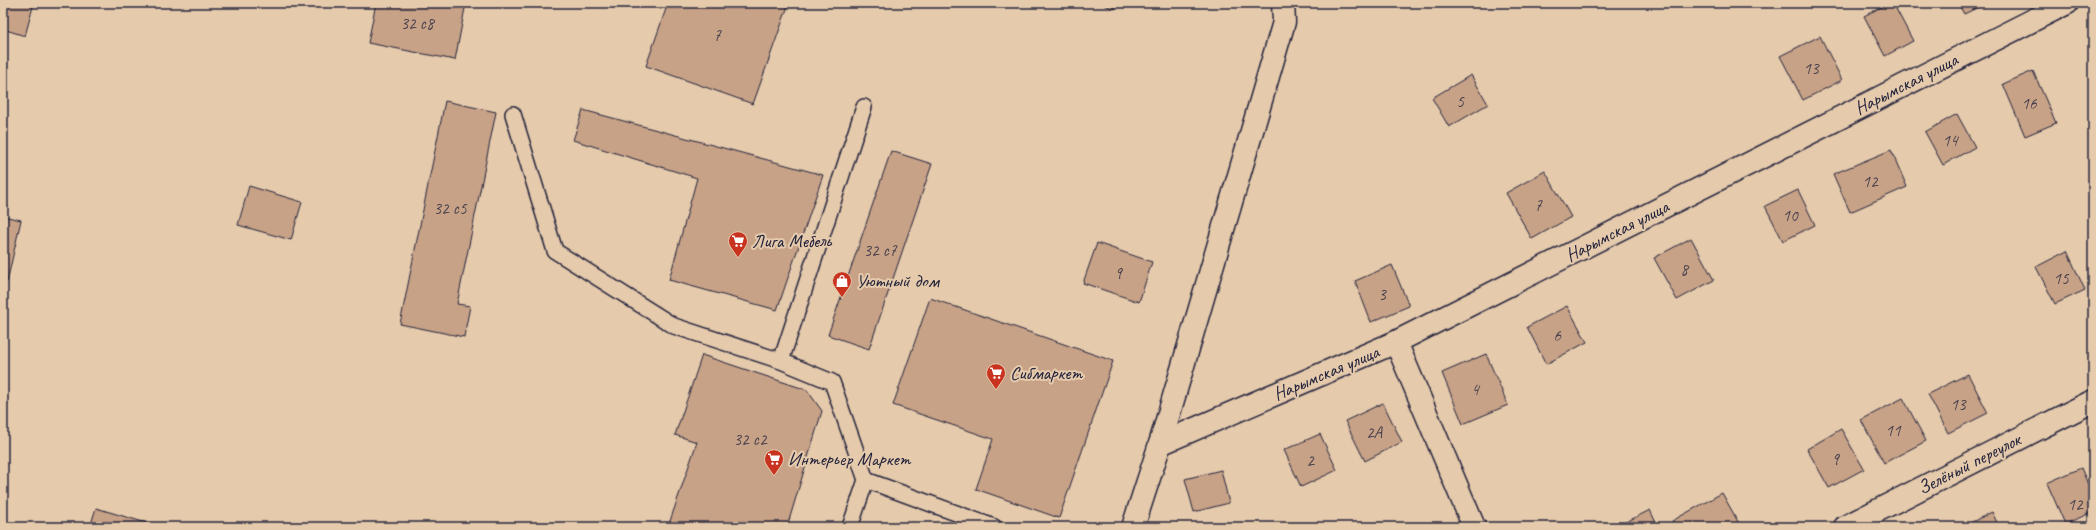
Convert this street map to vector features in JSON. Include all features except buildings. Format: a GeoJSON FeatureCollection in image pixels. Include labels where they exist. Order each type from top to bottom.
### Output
{"type":"FeatureCollection","features":[{"type":"Feature","properties":{"kind":"street"},"geometry":{"type":"LineString","coordinates":[[1133,527],[1160,444],[1284,22],[1283,3]]}},
{"type":"Feature","properties":{"kind":"street","name":"Нарымская улица"},"geometry":{"type":"LineString","coordinates":[[1160,444],[1396,342],[2067,3]]}},
{"type":"Feature","properties":{"kind":"street"},"geometry":{"type":"LineString","coordinates":[[1396,342],[1474,527]]}},
{"type":"Feature","properties":{"kind":"street","name":"Зелёный переулок"},"geometry":{"type":"LineString","coordinates":[[1845,527],[2093,401]]}},
{"type":"Feature","properties":{"kind":"lane"},"geometry":{"type":"LineString","coordinates":[[781,361],[864,107]]}},
{"type":"Feature","properties":{"kind":"lane"},"geometry":{"type":"LineString","coordinates":[[513,114],[555,251],[674,326],[781,361],[832,382],[866,480],[850,527]]}},
{"type":"Feature","properties":{"kind":"lane"},"geometry":{"type":"LineString","coordinates":[[866,480],[994,527]]}},
{"type":"Feature","properties":{"kind":"place","name":"Лига Мебель"},"geometry":{"type":"Point","coordinates":[738,258]}},
{"type":"Feature","properties":{"kind":"place","name":"Уютный дом"},"geometry":{"type":"Point","coordinates":[842,298]}},
{"type":"Feature","properties":{"kind":"place","name":"Сибмаркет"},"geometry":{"type":"Point","coordinates":[996,390]}},
{"type":"Feature","properties":{"kind":"place","name":"Интерьер Маркет"},"geometry":{"type":"Point","coordinates":[774,476]}}]}
